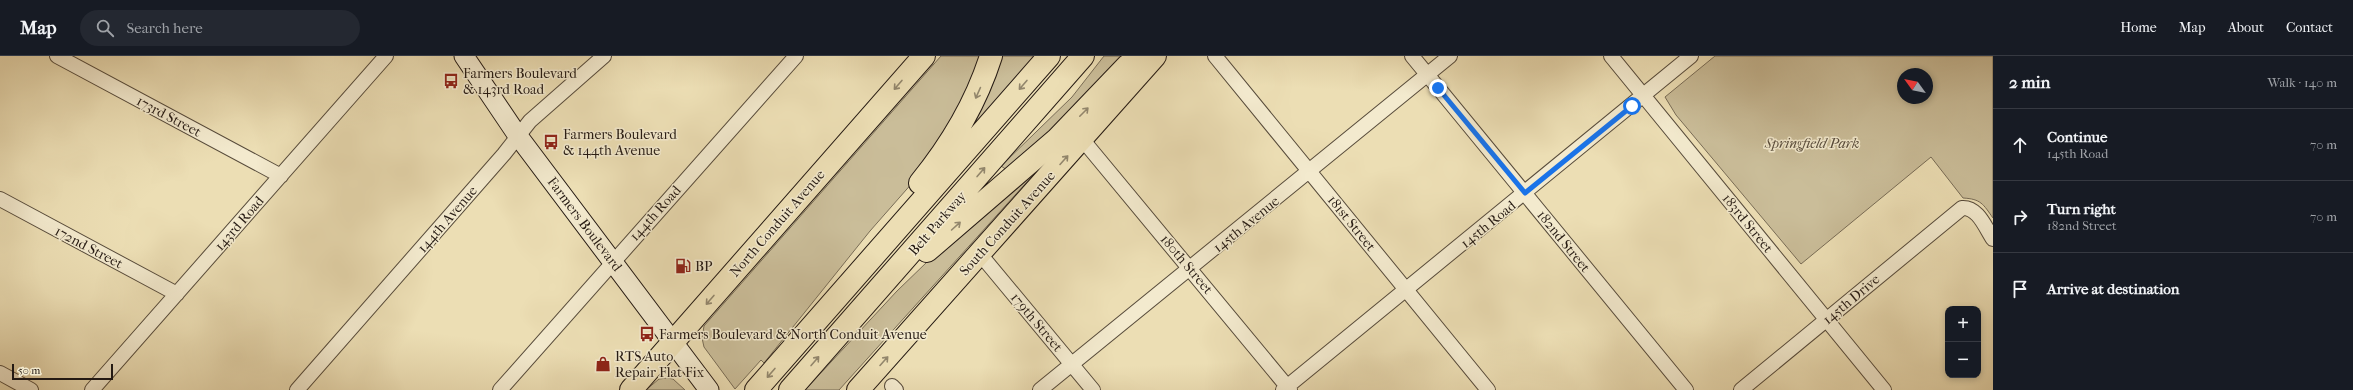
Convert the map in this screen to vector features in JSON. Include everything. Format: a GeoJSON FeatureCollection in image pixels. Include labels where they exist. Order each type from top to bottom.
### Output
{"type":"FeatureCollection","features":[{"type":"Feature","properties":{"kind":"main road","name":"Farmers Boulevard"},"geometry":{"type":"LineString","coordinates":[[464,56],[518,136],[709,390]]}},
{"type":"Feature","properties":{"kind":"main road","name":"North Conduit Avenue"},"geometry":{"type":"LineString","coordinates":[[630,390],[924,56]]}},
{"type":"Feature","properties":{"kind":"main road"},"geometry":{"type":"LineString","coordinates":[[824,312],[954,136],[974,101],[991,56]]}},
{"type":"Feature","properties":{"kind":"main road","name":"Belt Parkway"},"geometry":{"type":"LineString","coordinates":[[756,390],[1049,56]]}},
{"type":"Feature","properties":{"kind":"main road","name":"Belt Parkway"},"geometry":{"type":"LineString","coordinates":[[790,390],[1084,56]]}},
{"type":"Feature","properties":{"kind":"main road"},"geometry":{"type":"LineString","coordinates":[[863,307],[1057,139],[1127,66],[1141,56]]}},
{"type":"Feature","properties":{"kind":"main road","name":"South Conduit Avenue"},"geometry":{"type":"LineString","coordinates":[[858,390],[1155,56]]}},
{"type":"Feature","properties":{"kind":"street","name":"173rd Street"},"geometry":{"type":"LineString","coordinates":[[57,56],[280,176]]}},
{"type":"Feature","properties":{"kind":"street","name":"143rd Road"},"geometry":{"type":"LineString","coordinates":[[92,390],[384,56]]}},
{"type":"Feature","properties":{"kind":"street","name":"144th Avenue"},"geometry":{"type":"LineString","coordinates":[[297,390],[530,121],[604,56]]}},
{"type":"Feature","properties":{"kind":"street","name":"144th Road"},"geometry":{"type":"LineString","coordinates":[[500,390],[796,56]]}},
{"type":"Feature","properties":{"kind":"street","name":"181st Street"},"geometry":{"type":"LineString","coordinates":[[1215,56],[1488,390]]}},
{"type":"Feature","properties":{"kind":"street","name":"182nd Street"},"geometry":{"type":"LineString","coordinates":[[1412,56],[1686,390]]}},
{"type":"Feature","properties":{"kind":"street","name":"145th Avenue"},"geometry":{"type":"LineString","coordinates":[[1040,390],[1450,56]]}},
{"type":"Feature","properties":{"kind":"street","name":"183rd Street"},"geometry":{"type":"LineString","coordinates":[[1611,56],[1884,390]]}},
{"type":"Feature","properties":{"kind":"street","name":"145th Road"},"geometry":{"type":"LineString","coordinates":[[1287,389],[1691,56]]}},
{"type":"Feature","properties":{"kind":"street","name":"180th Street"},"geometry":{"type":"LineString","coordinates":[[1082,138],[1191,268],[1287,389]]}},
{"type":"Feature","properties":{"kind":"street","name":"172nd Street"},"geometry":{"type":"LineString","coordinates":[[0,199],[177,294]]}},
{"type":"Feature","properties":{"kind":"street","name":"145th Drive"},"geometry":{"type":"LineString","coordinates":[[1741,390],[1962,208],[1969,208],[1975,212],[1993,239]]}},
{"type":"Feature","properties":{"kind":"street","name":"179th Street"},"geometry":{"type":"LineString","coordinates":[[980,254],[1093,390]]}},
{"type":"Feature","properties":{"kind":"street"},"geometry":{"type":"LineString","coordinates":[[0,373],[32,390]]}},
{"type":"Feature","properties":{"kind":"green space"},"geometry":{"type":"Polygon","coordinates":[[[941,56],[984,56],[975,83],[921,173],[870,231],[764,363],[761,360],[735,389],[704,347],[702,338],[704,326],[941,56]]]}},
{"type":"Feature","properties":{"kind":"green space"},"geometry":{"type":"Polygon","coordinates":[[[999,56],[1036,56],[968,132],[999,56]]]}},
{"type":"Feature","properties":{"kind":"green space"},"geometry":{"type":"Polygon","coordinates":[[[1104,56],[1131,56],[1086,104],[1007,170],[1001,166],[1072,97],[1104,56]]]}},
{"type":"Feature","properties":{"kind":"green space","name":"Springfield Park"},"geometry":{"type":"Polygon","coordinates":[[[1715,56],[1993,56],[1993,218],[1987,209],[1978,201],[1963,198],[1931,157],[1801,264],[1676,115],[1665,97],[1715,56]]]}},
{"type":"Feature","properties":{"kind":"green space"},"geometry":{"type":"Polygon","coordinates":[[[1044,163],[839,390],[805,390],[897,291],[958,232],[1044,163]]]}},
{"type":"Feature","properties":{"kind":"green space"},"geometry":{"type":"Polygon","coordinates":[[[659,379],[673,379],[685,390],[646,390],[659,379]]]}},
{"type":"Feature","properties":{"kind":"place","name":"Farmers Boulevard & 143rd Road"},"geometry":{"type":"Point","coordinates":[451,81]}},
{"type":"Feature","properties":{"kind":"place","name":"Farmers Boulevard & 144th Avenue"},"geometry":{"type":"Point","coordinates":[551,142]}},
{"type":"Feature","properties":{"kind":"place","name":"BP"},"geometry":{"type":"Point","coordinates":[683,266]}},
{"type":"Feature","properties":{"kind":"place","name":"Farmers Boulevard & North Conduit Avenue"},"geometry":{"type":"Point","coordinates":[647,334]}},
{"type":"Feature","properties":{"kind":"place","name":"RTS Auto Repair Flat Fix"},"geometry":{"type":"Point","coordinates":[603,364]}},
{"type":"Feature","properties":{"kind":"route"},"geometry":{"type":"LineString","coordinates":[[1438,88],[1525,193],[1632,106]]}}]}
